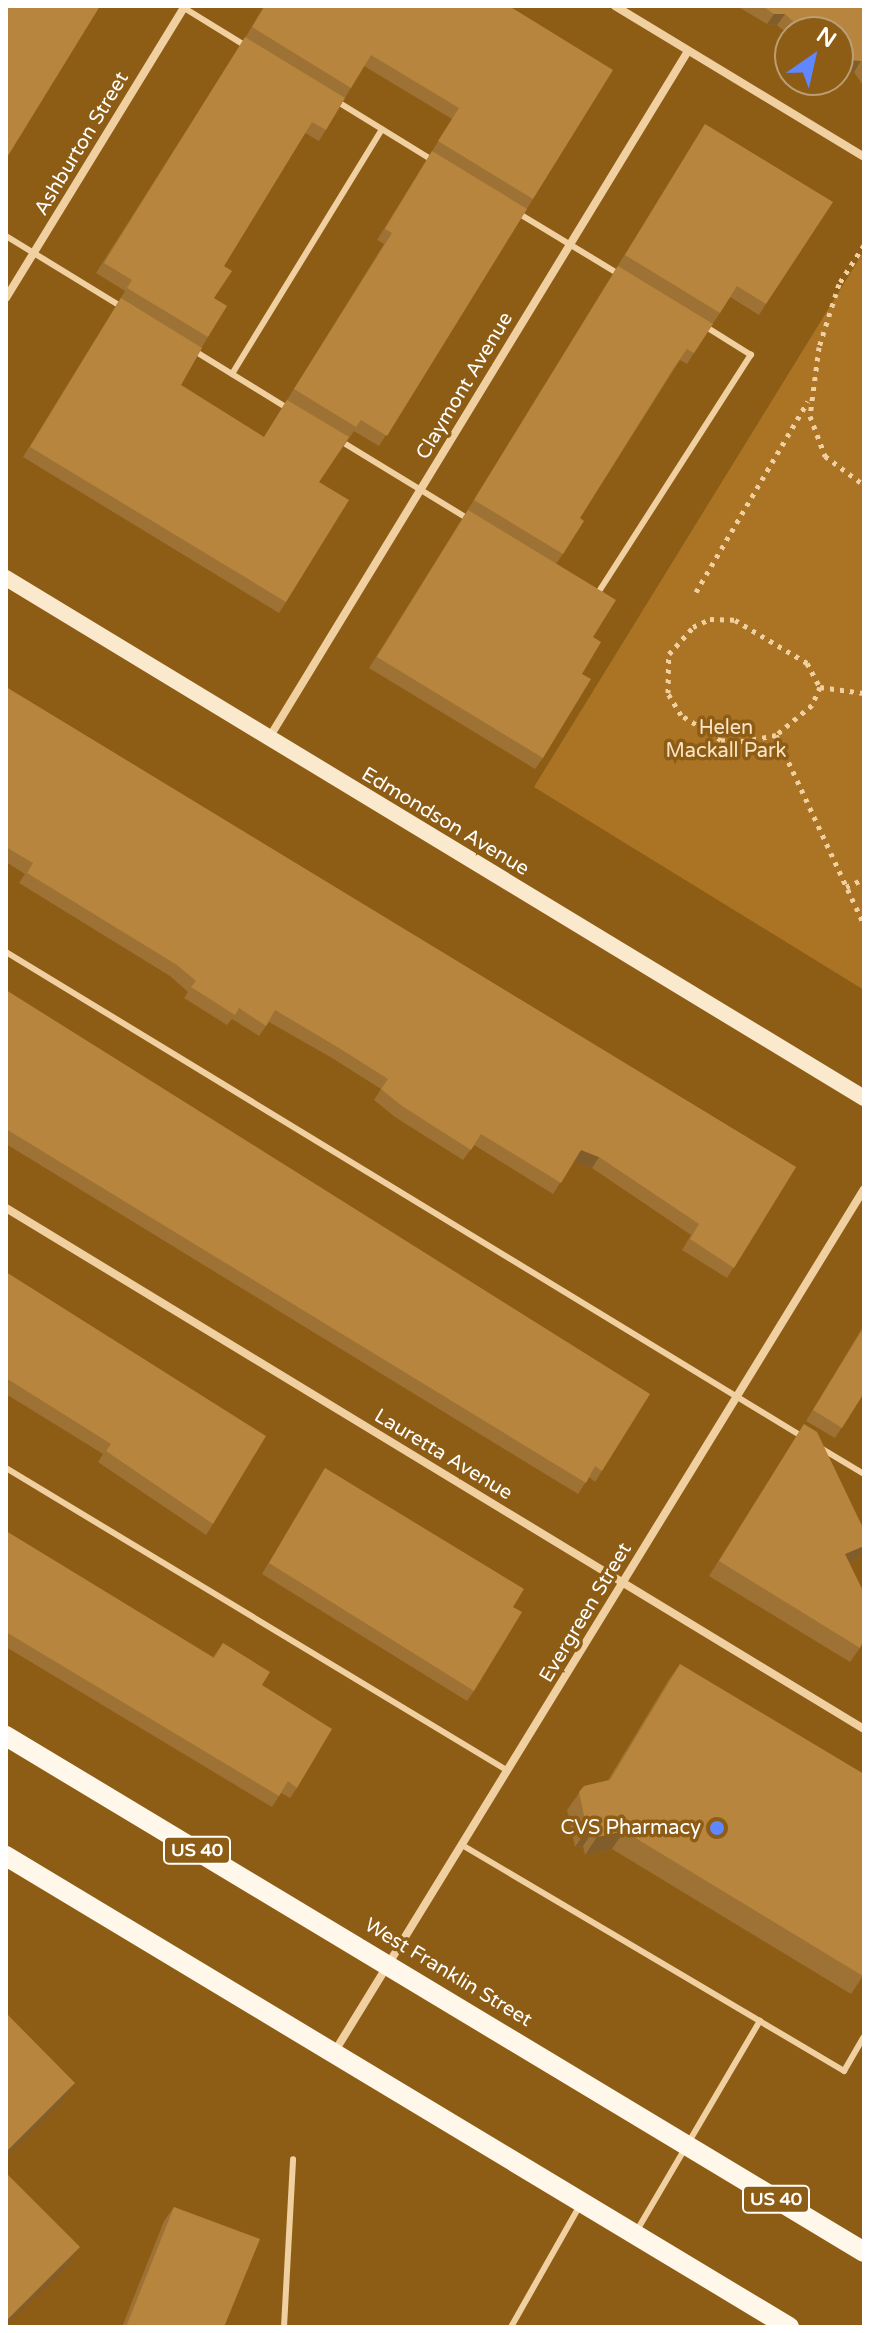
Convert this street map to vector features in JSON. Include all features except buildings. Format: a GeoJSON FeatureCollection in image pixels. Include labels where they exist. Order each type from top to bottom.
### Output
{"type":"FeatureCollection","features":[{"type":"Feature","properties":{"kind":"main road","name":"Edmondson Avenue"},"geometry":{"type":"LineString","coordinates":[[6,578],[864,1098]]}},
{"type":"Feature","properties":{"kind":"main road","name":"West Franklin Street"},"geometry":{"type":"LineString","coordinates":[[6,1736],[864,2252]]}},
{"type":"Feature","properties":{"kind":"main road"},"geometry":{"type":"LineString","coordinates":[[6,1856],[789,2327]]}},
{"type":"Feature","properties":{"kind":"street"},"geometry":{"type":"LineString","coordinates":[[615,6],[864,157]]}},
{"type":"Feature","properties":{"kind":"street","name":"Ashburton Street"},"geometry":{"type":"LineString","coordinates":[[6,298],[183,7]]}},
{"type":"Feature","properties":{"kind":"street","name":"Claymont Avenue"},"geometry":{"type":"LineString","coordinates":[[268,739],[688,51]]}},
{"type":"Feature","properties":{"kind":"street","name":"Evergreen Street"},"geometry":{"type":"LineString","coordinates":[[334,2053],[864,1189]]}},
{"type":"Feature","properties":{"kind":"street","name":"Lauretta Avenue"},"geometry":{"type":"LineString","coordinates":[[6,1208],[864,1729]]}},
{"type":"Feature","properties":{"kind":"lane"},"geometry":{"type":"LineString","coordinates":[[183,7],[254,50]]}},
{"type":"Feature","properties":{"kind":"lane"},"geometry":{"type":"LineString","coordinates":[[331,98],[445,168]]}},
{"type":"Feature","properties":{"kind":"lane"},"geometry":{"type":"LineString","coordinates":[[232,374],[382,129]]}},
{"type":"Feature","properties":{"kind":"lane"},"geometry":{"type":"LineString","coordinates":[[509,207],[631,281]]}},
{"type":"Feature","properties":{"kind":"lane"},"geometry":{"type":"LineString","coordinates":[[6,236],[129,312]]}},
{"type":"Feature","properties":{"kind":"lane"},"geometry":{"type":"LineString","coordinates":[[584,589],[597,597],[751,355],[698,322]]}},
{"type":"Feature","properties":{"kind":"lane"},"geometry":{"type":"LineString","coordinates":[[181,343],[295,413]]}},
{"type":"Feature","properties":{"kind":"lane"},"geometry":{"type":"LineString","coordinates":[[333,436],[479,525]]}},
{"type":"Feature","properties":{"kind":"lane"},"geometry":{"type":"LineString","coordinates":[[6,952],[864,1474]]}},
{"type":"Feature","properties":{"kind":"lane"},"geometry":{"type":"LineString","coordinates":[[6,1468],[508,1771]]}},
{"type":"Feature","properties":{"kind":"lane"},"geometry":{"type":"LineString","coordinates":[[462,1845],[844,2071],[864,2037]]}},
{"type":"Feature","properties":{"kind":"lane"},"geometry":{"type":"LineString","coordinates":[[634,2234],[760,2021]]}},
{"type":"Feature","properties":{"kind":"lane"},"geometry":{"type":"LineString","coordinates":[[284,2327],[293,2159]]}},
{"type":"Feature","properties":{"kind":"lane"},"geometry":{"type":"LineString","coordinates":[[511,2327],[581,2202]]}},
{"type":"Feature","properties":{"kind":"path"},"geometry":{"type":"LineString","coordinates":[[864,245],[839,284],[810,396],[810,416],[825,456],[864,485]]}},
{"type":"Feature","properties":{"kind":"path"},"geometry":{"type":"LineString","coordinates":[[696,592],[810,396]]}},
{"type":"Feature","properties":{"kind":"path"},"geometry":{"type":"LineString","coordinates":[[710,619],[735,620],[807,663],[820,687],[812,705],[776,735],[721,740],[681,715],[664,674],[678,640],[710,619]]}},
{"type":"Feature","properties":{"kind":"path"},"geometry":{"type":"LineString","coordinates":[[820,687],[864,693]]}},
{"type":"Feature","properties":{"kind":"path"},"geometry":{"type":"LineString","coordinates":[[776,735],[864,925]]}},
{"type":"Feature","properties":{"kind":"path"},"geometry":{"type":"LineString","coordinates":[[846,887],[864,879]]}},
{"type":"Feature","properties":{"kind":"green space","name":"Helen Mackall Park"},"geometry":{"type":"Polygon","coordinates":[[[864,251],[864,990],[534,787],[864,251]]]}},
{"type":"Feature","properties":{"kind":"place","name":"CVS Pharmacy"},"geometry":{"type":"Point","coordinates":[717,1828]}}]}
